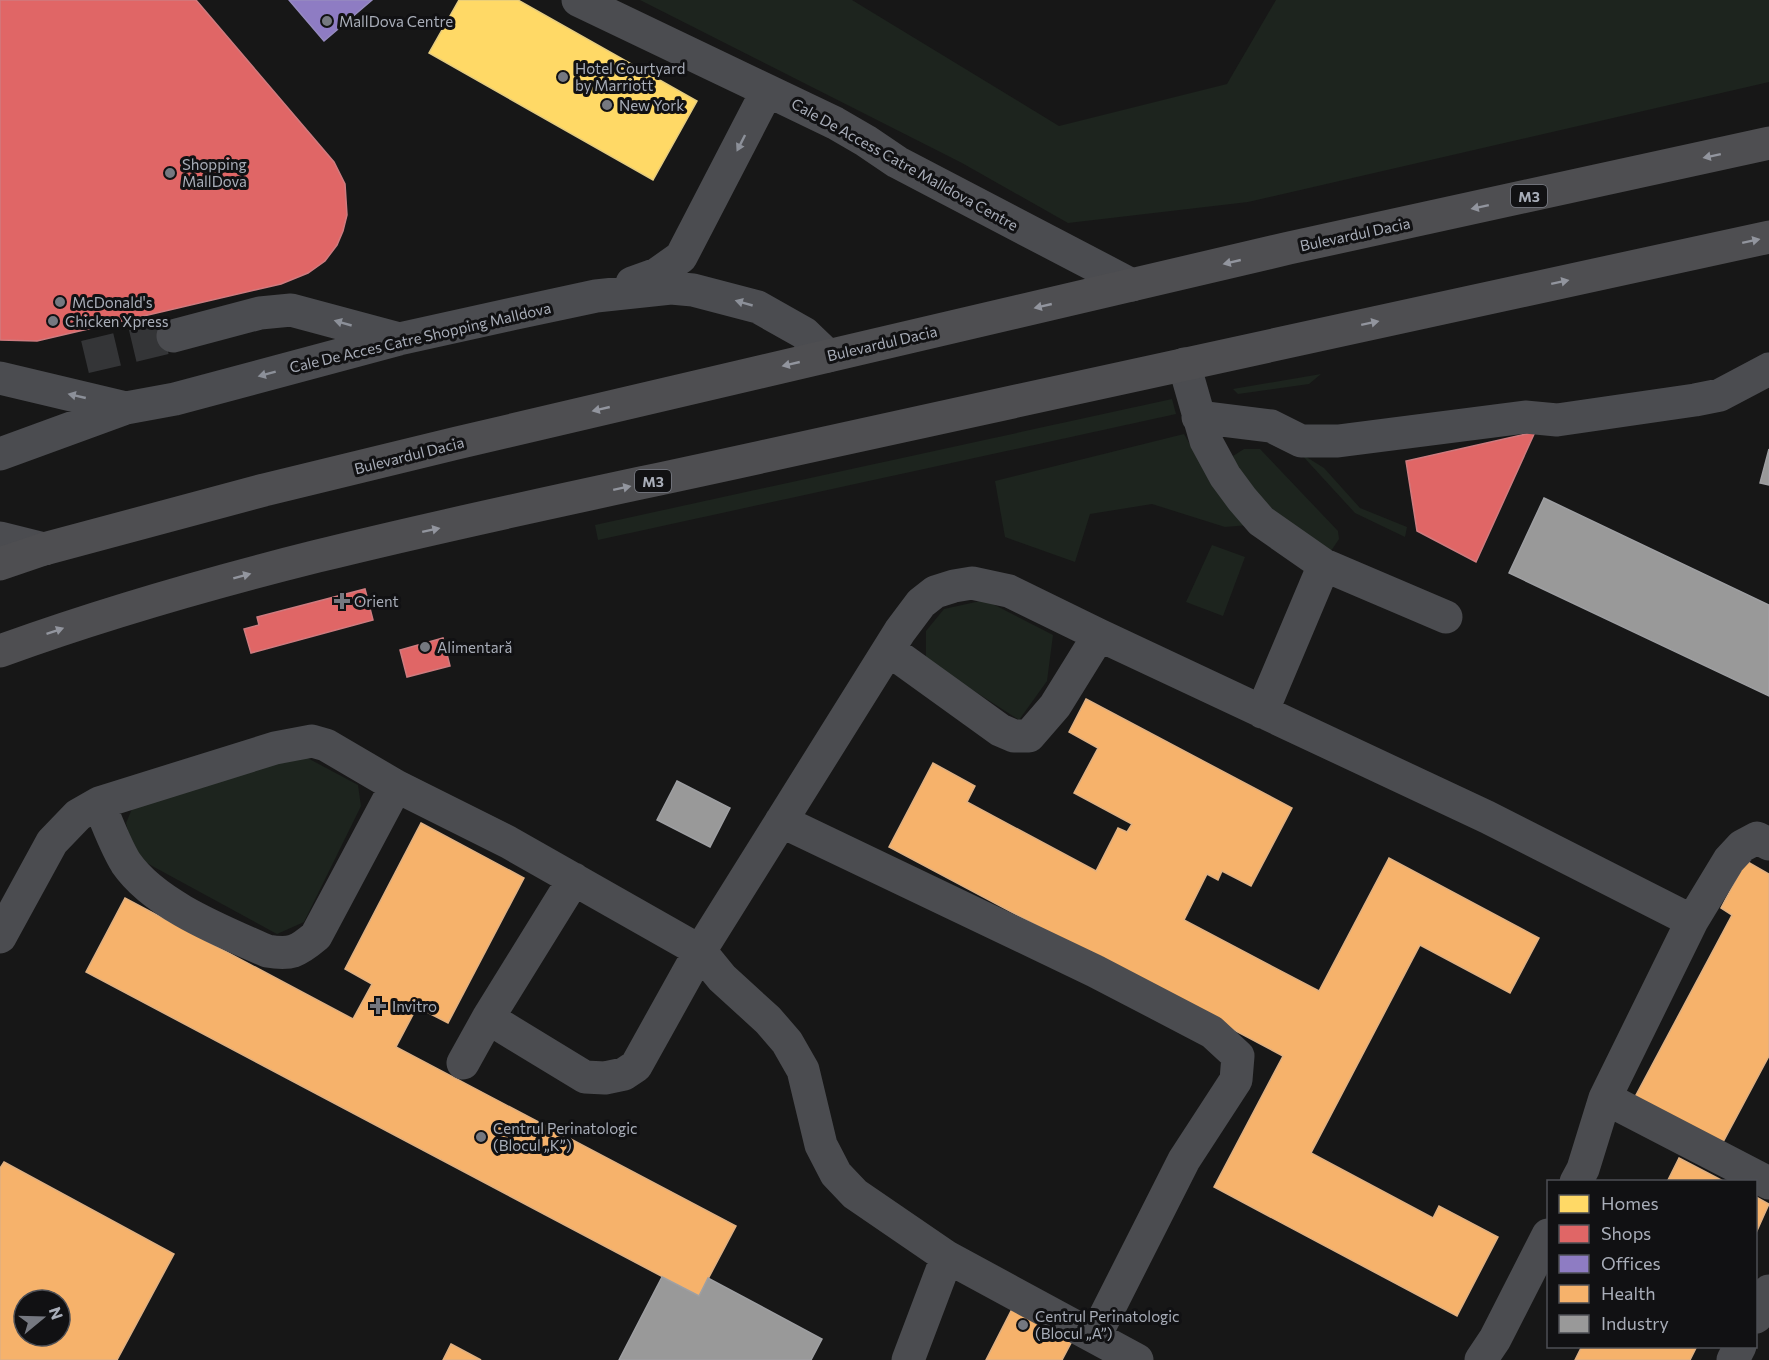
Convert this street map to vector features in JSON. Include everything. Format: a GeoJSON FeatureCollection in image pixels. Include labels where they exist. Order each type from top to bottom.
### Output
{"type":"FeatureCollection","features":[{"type":"Feature","properties":{"kind":"highway","name":"Bulevardul Dacia"},"geometry":{"type":"LineString","coordinates":[[0,564],[44,549],[264,490],[434,448],[1289,248],[1769,143]]}},
{"type":"Feature","properties":{"kind":"highway","name":"M3"},"geometry":{"type":"LineString","coordinates":[[0,651],[58,630],[160,599],[388,540],[1312,335],[1769,237]]}},
{"type":"Feature","properties":{"kind":"street","name":"Cale De Access Catre Malldova Centre"},"geometry":{"type":"LineString","coordinates":[[578,0],[835,123],[897,162],[1132,285]]}},
{"type":"Feature","properties":{"kind":"street"},"geometry":{"type":"LineString","coordinates":[[596,296],[657,274],[670,267],[681,257],[767,91]]}},
{"type":"Feature","properties":{"kind":"street","name":"Cale De Acces Catre Shopping Malldova"},"geometry":{"type":"LineString","coordinates":[[0,378],[126,408],[175,399],[399,339],[596,296],[671,288],[712,294],[758,307],[804,333],[828,356]]}},
{"type":"Feature","properties":{"kind":"street"},"geometry":{"type":"LineString","coordinates":[[173,336],[260,313],[291,310],[399,339]]}},
{"type":"Feature","properties":{"kind":"street"},"geometry":{"type":"LineString","coordinates":[[1184,364],[1198,417],[1211,450],[1242,499],[1261,520],[1324,565],[1446,617]]}},
{"type":"Feature","properties":{"kind":"street"},"geometry":{"type":"LineString","coordinates":[[1198,417],[1271,426],[1301,441],[1338,441],[1525,417],[1557,420],[1695,400],[1720,395],[1769,369]]}},
{"type":"Feature","properties":{"kind":"street"},"geometry":{"type":"LineString","coordinates":[[0,454],[126,408]]}},
{"type":"Feature","properties":{"kind":"street"},"geometry":{"type":"LineString","coordinates":[[0,538],[44,549]]}},
{"type":"Feature","properties":{"kind":"street"},"geometry":{"type":"LineString","coordinates":[[1262,712],[1324,565]]}},
{"type":"Feature","properties":{"kind":"street"},"geometry":{"type":"LineString","coordinates":[[488,1018],[585,1077],[605,1078],[624,1074],[636,1066],[700,951],[900,631],[921,603],[935,592],[954,586],[972,584],[1009,591],[1487,817],[1692,921]]}},
{"type":"Feature","properties":{"kind":"street"},"geometry":{"type":"LineString","coordinates":[[889,650],[1000,730],[1014,736],[1029,736],[1055,706],[1099,635]]}},
{"type":"Feature","properties":{"kind":"street"},"geometry":{"type":"LineString","coordinates":[[0,937],[52,842],[78,815],[99,803],[275,748],[312,741],[326,745],[396,786],[508,842],[700,951],[722,978],[768,1020],[787,1042],[803,1070],[821,1145],[836,1174],[855,1194],[947,1257],[1137,1360]]}},
{"type":"Feature","properties":{"kind":"street"},"geometry":{"type":"LineString","coordinates":[[99,803],[126,862],[143,883],[171,904],[267,951],[284,954],[295,952],[316,936],[396,786]]}},
{"type":"Feature","properties":{"kind":"street"},"geometry":{"type":"LineString","coordinates":[[781,821],[1095,971],[1212,1032],[1238,1056],[1236,1080],[1184,1160],[1095,1336]]}},
{"type":"Feature","properties":{"kind":"street"},"geometry":{"type":"LineString","coordinates":[[1577,1180],[1605,1098],[1692,921],[1729,860],[1742,846],[1757,838],[1769,844]]}},
{"type":"Feature","properties":{"kind":"street"},"geometry":{"type":"LineString","coordinates":[[463,1063],[488,1018],[574,879]]}},
{"type":"Feature","properties":{"kind":"street"},"geometry":{"type":"LineString","coordinates":[[1605,1098],[1769,1183]]}},
{"type":"Feature","properties":{"kind":"street"},"geometry":{"type":"LineString","coordinates":[[1481,1360],[1495,1339],[1547,1237]]}},
{"type":"Feature","properties":{"kind":"street"},"geometry":{"type":"LineString","coordinates":[[908,1360],[947,1257]]}},
{"type":"Feature","properties":{"kind":"street"},"geometry":{"type":"LineString","coordinates":[[1757,1313],[1769,1291]]}},
{"type":"Feature","properties":{"kind":"shaded area"},"geometry":{"type":"Polygon","coordinates":[[[640,0],[852,0],[1059,126],[1227,84],[1276,0],[1769,0],[1769,82],[1248,202],[1068,223],[962,163],[640,0]]]}},
{"type":"Feature","properties":{"kind":"shaded area"},"geometry":{"type":"Polygon","coordinates":[[[1321,374],[1309,384],[1238,394],[1233,389],[1321,374]]]}},
{"type":"Feature","properties":{"kind":"shaded area"},"geometry":{"type":"Polygon","coordinates":[[[1172,399],[1176,414],[598,540],[595,525],[1172,399]]]}},
{"type":"Feature","properties":{"kind":"shaded area"},"geometry":{"type":"Polygon","coordinates":[[[1184,434],[1202,465],[1249,525],[1225,527],[1152,504],[1090,514],[1075,562],[1005,537],[995,481],[1184,434]]]}},
{"type":"Feature","properties":{"kind":"shaded area"},"geometry":{"type":"Polygon","coordinates":[[[1244,449],[1260,449],[1338,531],[1339,539],[1331,551],[1302,536],[1252,489],[1233,456],[1244,449]]]}},
{"type":"Feature","properties":{"kind":"shaded area"},"geometry":{"type":"Polygon","coordinates":[[[1300,453],[1324,468],[1360,508],[1407,527],[1405,537],[1355,513],[1300,453]]]}},
{"type":"Feature","properties":{"kind":"shaded area"},"geometry":{"type":"Polygon","coordinates":[[[1212,545],[1245,557],[1223,616],[1186,602],[1212,545]]]}},
{"type":"Feature","properties":{"kind":"shaded area"},"geometry":{"type":"Polygon","coordinates":[[[985,600],[1053,635],[1047,681],[1019,720],[926,660],[926,631],[944,609],[985,600]]]}},
{"type":"Feature","properties":{"kind":"shaded area"},"geometry":{"type":"Polygon","coordinates":[[[300,754],[358,785],[361,806],[304,922],[277,934],[143,861],[132,848],[126,823],[134,804],[300,754]]]}},
{"type":"Feature","properties":{"kind":"building: Homes","name":"Hotel Courtyard by Marriott"},"geometry":{"type":"Polygon","coordinates":[[[459,0],[518,0],[697,101],[653,180],[429,53],[459,0]]]}},
{"type":"Feature","properties":{"kind":"building: Shops","name":"Shopping MallDova"},"geometry":{"type":"Polygon","coordinates":[[[0,0],[196,0],[334,162],[345,184],[347,215],[343,231],[337,245],[325,261],[308,273],[281,284],[37,341],[0,340],[0,0]]]}},
{"type":"Feature","properties":{"kind":"building: Shops"},"geometry":{"type":"Polygon","coordinates":[[[1535,432],[1476,562],[1417,531],[1406,461],[1535,432]]]}},
{"type":"Feature","properties":{"kind":"building: Shops"},"geometry":{"type":"Polygon","coordinates":[[[365,589],[373,620],[251,653],[244,629],[259,625],[257,617],[365,589]]]}},
{"type":"Feature","properties":{"kind":"building: Shops"},"geometry":{"type":"Polygon","coordinates":[[[443,638],[450,666],[407,677],[400,650],[443,638]]]}},
{"type":"Feature","properties":{"kind":"building: Offices","name":"MallDova Centre"},"geometry":{"type":"Polygon","coordinates":[[[289,0],[372,0],[324,41],[289,0]]]}},
{"type":"Feature","properties":{"kind":"building: Health"},"geometry":{"type":"Polygon","coordinates":[[[1086,699],[1292,808],[1251,886],[1222,871],[1218,880],[1207,874],[1184,920],[1319,991],[1389,858],[1539,938],[1510,993],[1420,945],[1311,1153],[1433,1218],[1439,1206],[1498,1237],[1457,1316],[1214,1187],[1283,1056],[889,847],[933,763],[975,786],[967,802],[1096,871],[1118,828],[1127,832],[1132,824],[1074,793],[1098,748],[1069,732],[1086,699]]]}},
{"type":"Feature","properties":{"kind":"building: Health","name":"Centrul Perinatologic (Blocul „K”)"},"geometry":{"type":"Polygon","coordinates":[[[421,823],[524,878],[448,1023],[417,1007],[396,1047],[736,1226],[699,1296],[86,972],[125,898],[353,1019],[372,984],[345,969],[421,823]]]}},
{"type":"Feature","properties":{"kind":"building: Health"},"geometry":{"type":"Polygon","coordinates":[[[1746,861],[1769,874],[1769,1056],[1722,1144],[1635,1097],[1732,915],[1721,908],[1746,861]]]}},
{"type":"Feature","properties":{"kind":"building: Health"},"geometry":{"type":"Polygon","coordinates":[[[1679,1158],[1721,1180],[1668,1180],[1679,1158]]]}},
{"type":"Feature","properties":{"kind":"building: Health"},"geometry":{"type":"Polygon","coordinates":[[[4,1162],[174,1254],[117,1360],[0,1360],[0,1168],[4,1162]]]}},
{"type":"Feature","properties":{"kind":"building: Health"},"geometry":{"type":"Polygon","coordinates":[[[1757,1198],[1769,1204],[1757,1231],[1757,1198]]]}},
{"type":"Feature","properties":{"kind":"building: Health","name":"Centrul Perinatologic (Blocul „A”)"},"geometry":{"type":"Polygon","coordinates":[[[1012,1309],[1072,1341],[1062,1360],[986,1360],[1012,1309]]]}},
{"type":"Feature","properties":{"kind":"building: Health"},"geometry":{"type":"Polygon","coordinates":[[[451,1344],[481,1360],[443,1360],[451,1344]]]}},
{"type":"Feature","properties":{"kind":"building: Health"},"geometry":{"type":"Polygon","coordinates":[[[1581,1348],[1696,1348],[1690,1360],[1575,1360],[1581,1348]]]}},
{"type":"Feature","properties":{"kind":"building: Industry"},"geometry":{"type":"Polygon","coordinates":[[[1769,449],[1769,485],[1760,483],[1769,449]]]}},
{"type":"Feature","properties":{"kind":"building: Industry"},"geometry":{"type":"Polygon","coordinates":[[[1544,498],[1769,605],[1769,696],[1509,573],[1544,498]]]}},
{"type":"Feature","properties":{"kind":"building: Industry"},"geometry":{"type":"Polygon","coordinates":[[[677,781],[730,808],[710,847],[657,820],[677,781]]]}},
{"type":"Feature","properties":{"kind":"building: Industry"},"geometry":{"type":"Polygon","coordinates":[[[662,1277],[699,1296],[708,1278],[822,1339],[811,1360],[619,1360],[662,1277]]]}},
{"type":"Feature","properties":{"kind":"tunnel"},"geometry":{"type":"LineString","coordinates":[[85,357],[173,336]]}},
{"type":"Feature","properties":{"kind":"place","name":"MallDova Centre"},"geometry":{"type":"Point","coordinates":[327,21]}},
{"type":"Feature","properties":{"kind":"place","name":"Hotel Courtyard by Marriott"},"geometry":{"type":"Point","coordinates":[563,77]}},
{"type":"Feature","properties":{"kind":"place","name":"New York"},"geometry":{"type":"Point","coordinates":[607,105]}},
{"type":"Feature","properties":{"kind":"place","name":"Shopping MallDova"},"geometry":{"type":"Point","coordinates":[170,173]}},
{"type":"Feature","properties":{"kind":"place","name":"McDonald's"},"geometry":{"type":"Point","coordinates":[60,302]}},
{"type":"Feature","properties":{"kind":"place","name":"Chicken Xpress"},"geometry":{"type":"Point","coordinates":[53,321]}},
{"type":"Feature","properties":{"kind":"place","name":"Orient"},"geometry":{"type":"Point","coordinates":[342,601]}},
{"type":"Feature","properties":{"kind":"place","name":"Alimentară"},"geometry":{"type":"Point","coordinates":[425,647]}},
{"type":"Feature","properties":{"kind":"place","name":"Invitro"},"geometry":{"type":"Point","coordinates":[378,1006]}},
{"type":"Feature","properties":{"kind":"place","name":"Centrul Perinatologic (Blocul „K”)"},"geometry":{"type":"Point","coordinates":[481,1137]}},
{"type":"Feature","properties":{"kind":"place","name":"Centrul Perinatologic (Blocul „A”)"},"geometry":{"type":"Point","coordinates":[1023,1325]}}]}
